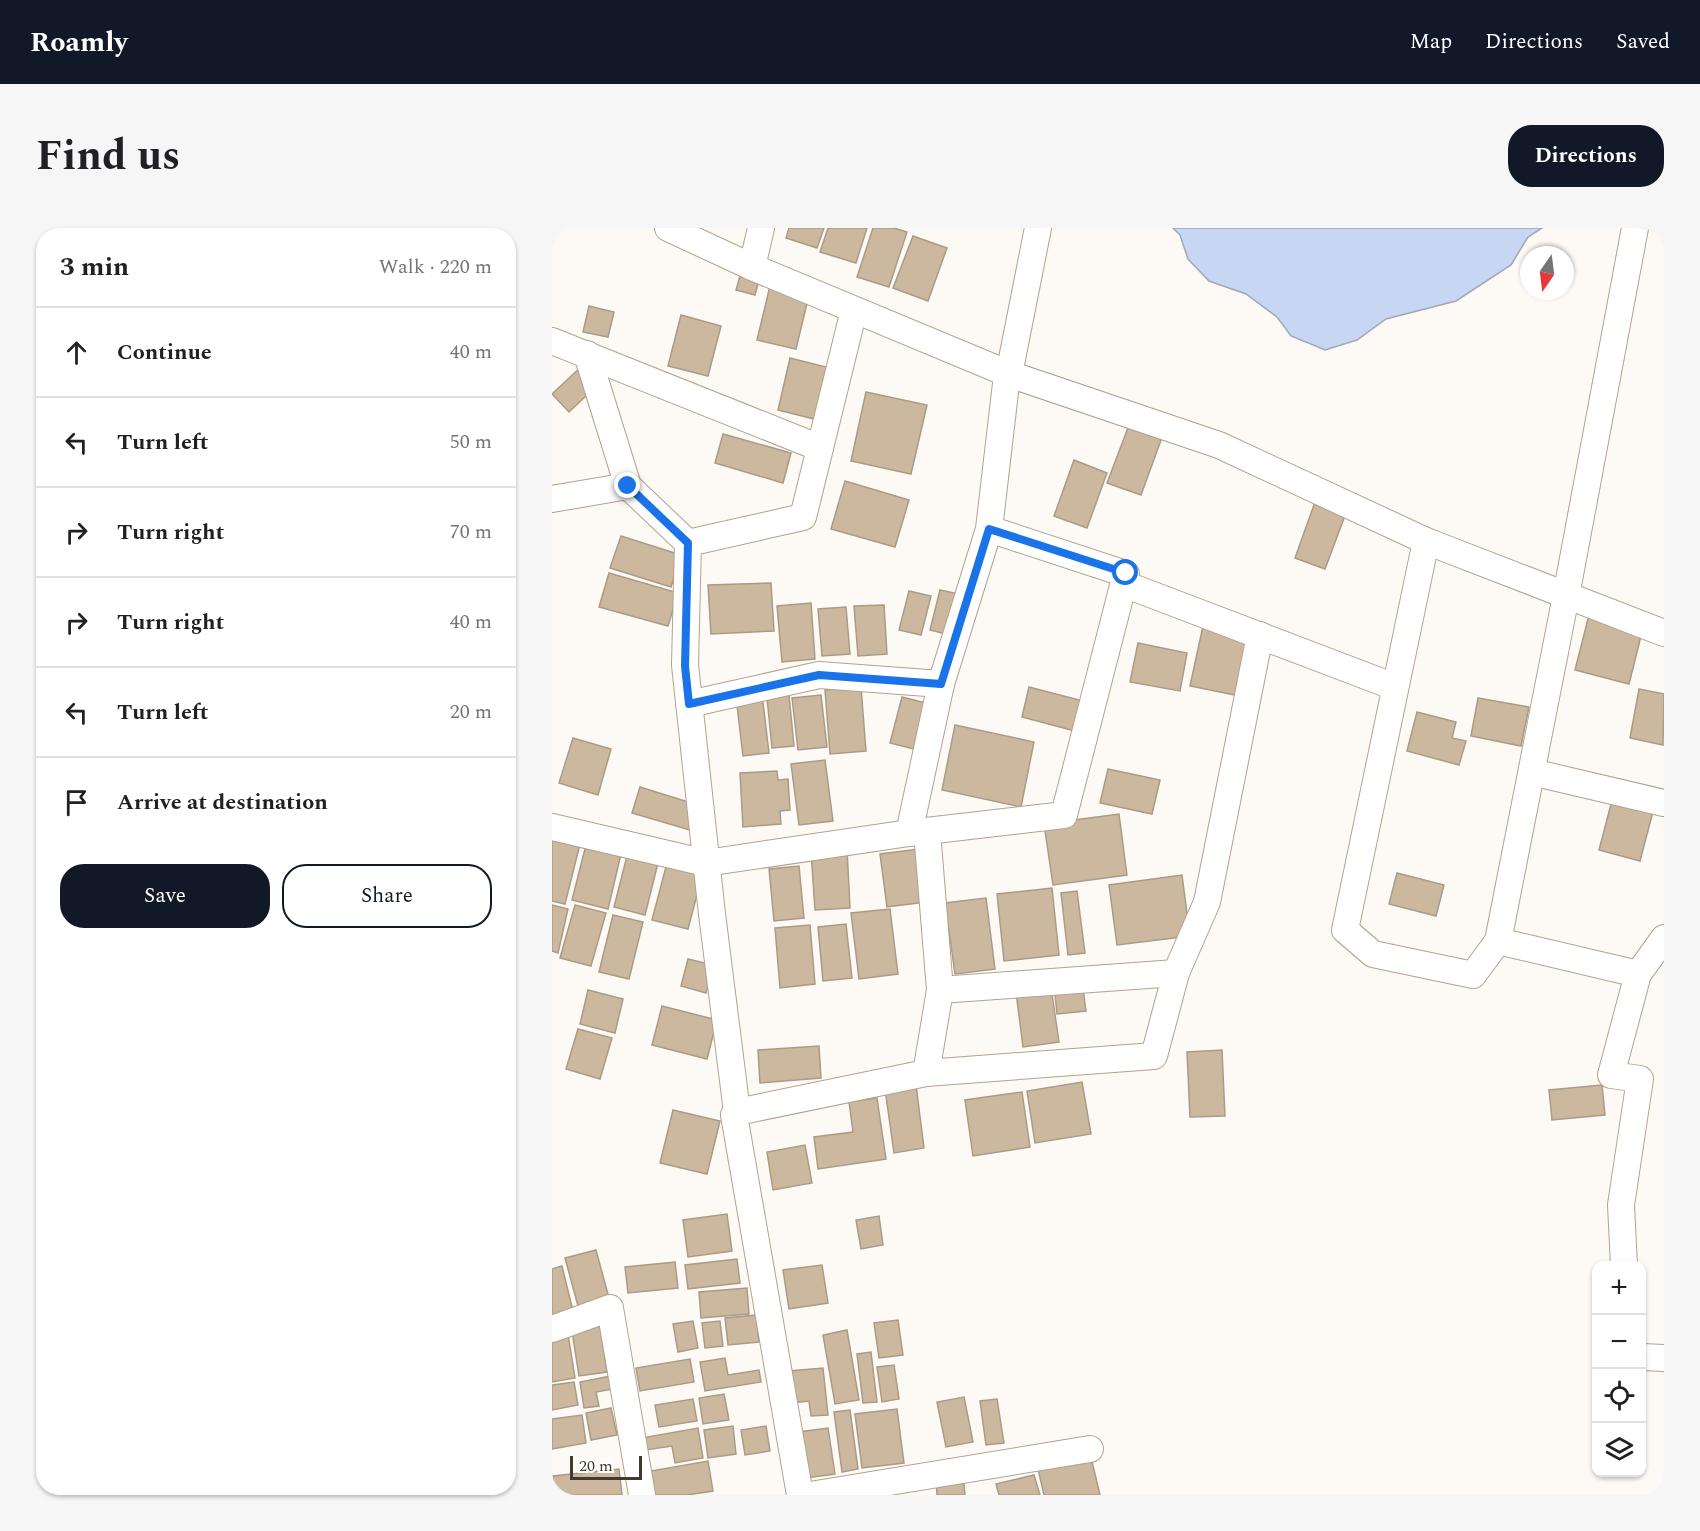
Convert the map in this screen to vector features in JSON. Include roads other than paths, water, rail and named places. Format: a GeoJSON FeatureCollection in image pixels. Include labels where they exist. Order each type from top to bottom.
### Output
{"type":"FeatureCollection","features":[{"type":"Feature","properties":{"kind":"street"},"geometry":{"type":"LineString","coordinates":[[668,228],[752,267],[1009,374],[1219,445],[1426,541],[1664,633]]}},
{"type":"Feature","properties":{"kind":"street"},"geometry":{"type":"LineString","coordinates":[[752,267],[761,228]]}},
{"type":"Feature","properties":{"kind":"street"},"geometry":{"type":"LineString","coordinates":[[926,1073],[940,990],[918,833],[941,684],[989,529],[1007,375],[1038,228]]}},
{"type":"Feature","properties":{"kind":"street"},"geometry":{"type":"LineString","coordinates":[[1426,541],[1345,930],[1373,954],[1473,975],[1498,941],[1635,228]]}},
{"type":"Feature","properties":{"kind":"street"},"geometry":{"type":"LineString","coordinates":[[688,543],[803,517],[854,310]]}},
{"type":"Feature","properties":{"kind":"street"},"geometry":{"type":"LineString","coordinates":[[552,341],[820,448]]}},
{"type":"Feature","properties":{"kind":"street"},"geometry":{"type":"LineString","coordinates":[[587,354],[628,486],[688,543],[685,666],[706,863],[737,1112],[734,1115],[800,1495]]}},
{"type":"Feature","properties":{"kind":"street"},"geometry":{"type":"LineString","coordinates":[[552,499],[628,486]]}},
{"type":"Feature","properties":{"kind":"street"},"geometry":{"type":"LineString","coordinates":[[552,827],[706,863],[1064,815],[1126,573],[989,529]]}},
{"type":"Feature","properties":{"kind":"street"},"geometry":{"type":"LineString","coordinates":[[1124,584],[1395,687]]}},
{"type":"Feature","properties":{"kind":"street"},"geometry":{"type":"LineString","coordinates":[[737,1112],[926,1073],[1154,1056],[1176,973],[1207,902],[1260,635]]}},
{"type":"Feature","properties":{"kind":"street"},"geometry":{"type":"LineString","coordinates":[[689,704],[819,675],[941,684]]}},
{"type":"Feature","properties":{"kind":"street"},"geometry":{"type":"LineString","coordinates":[[1532,772],[1664,803]]}},
{"type":"Feature","properties":{"kind":"street"},"geometry":{"type":"LineString","coordinates":[[1624,1261],[1621,1205],[1641,1079],[1611,1075],[1638,974],[1664,938]]}},
{"type":"Feature","properties":{"kind":"street"},"geometry":{"type":"LineString","coordinates":[[1498,941],[1638,974]]}},
{"type":"Feature","properties":{"kind":"street"},"geometry":{"type":"LineString","coordinates":[[940,990],[1176,973]]}},
{"type":"Feature","properties":{"kind":"street"},"geometry":{"type":"LineString","coordinates":[[552,1329],[610,1308],[642,1495]]}},
{"type":"Feature","properties":{"kind":"street"},"geometry":{"type":"LineString","coordinates":[[1646,1357],[1664,1358]]}},
{"type":"Feature","properties":{"kind":"street"},"geometry":{"type":"LineString","coordinates":[[810,1495],[1090,1449]]}},
{"type":"Feature","properties":{"kind":"water"},"geometry":{"type":"Polygon","coordinates":[[[1173,228],[1542,228],[1528,237],[1523,246],[1520,246],[1511,265],[1456,301],[1386,319],[1357,340],[1325,350],[1291,336],[1277,317],[1246,294],[1209,281],[1188,259],[1180,235],[1173,228]]]}}]}
